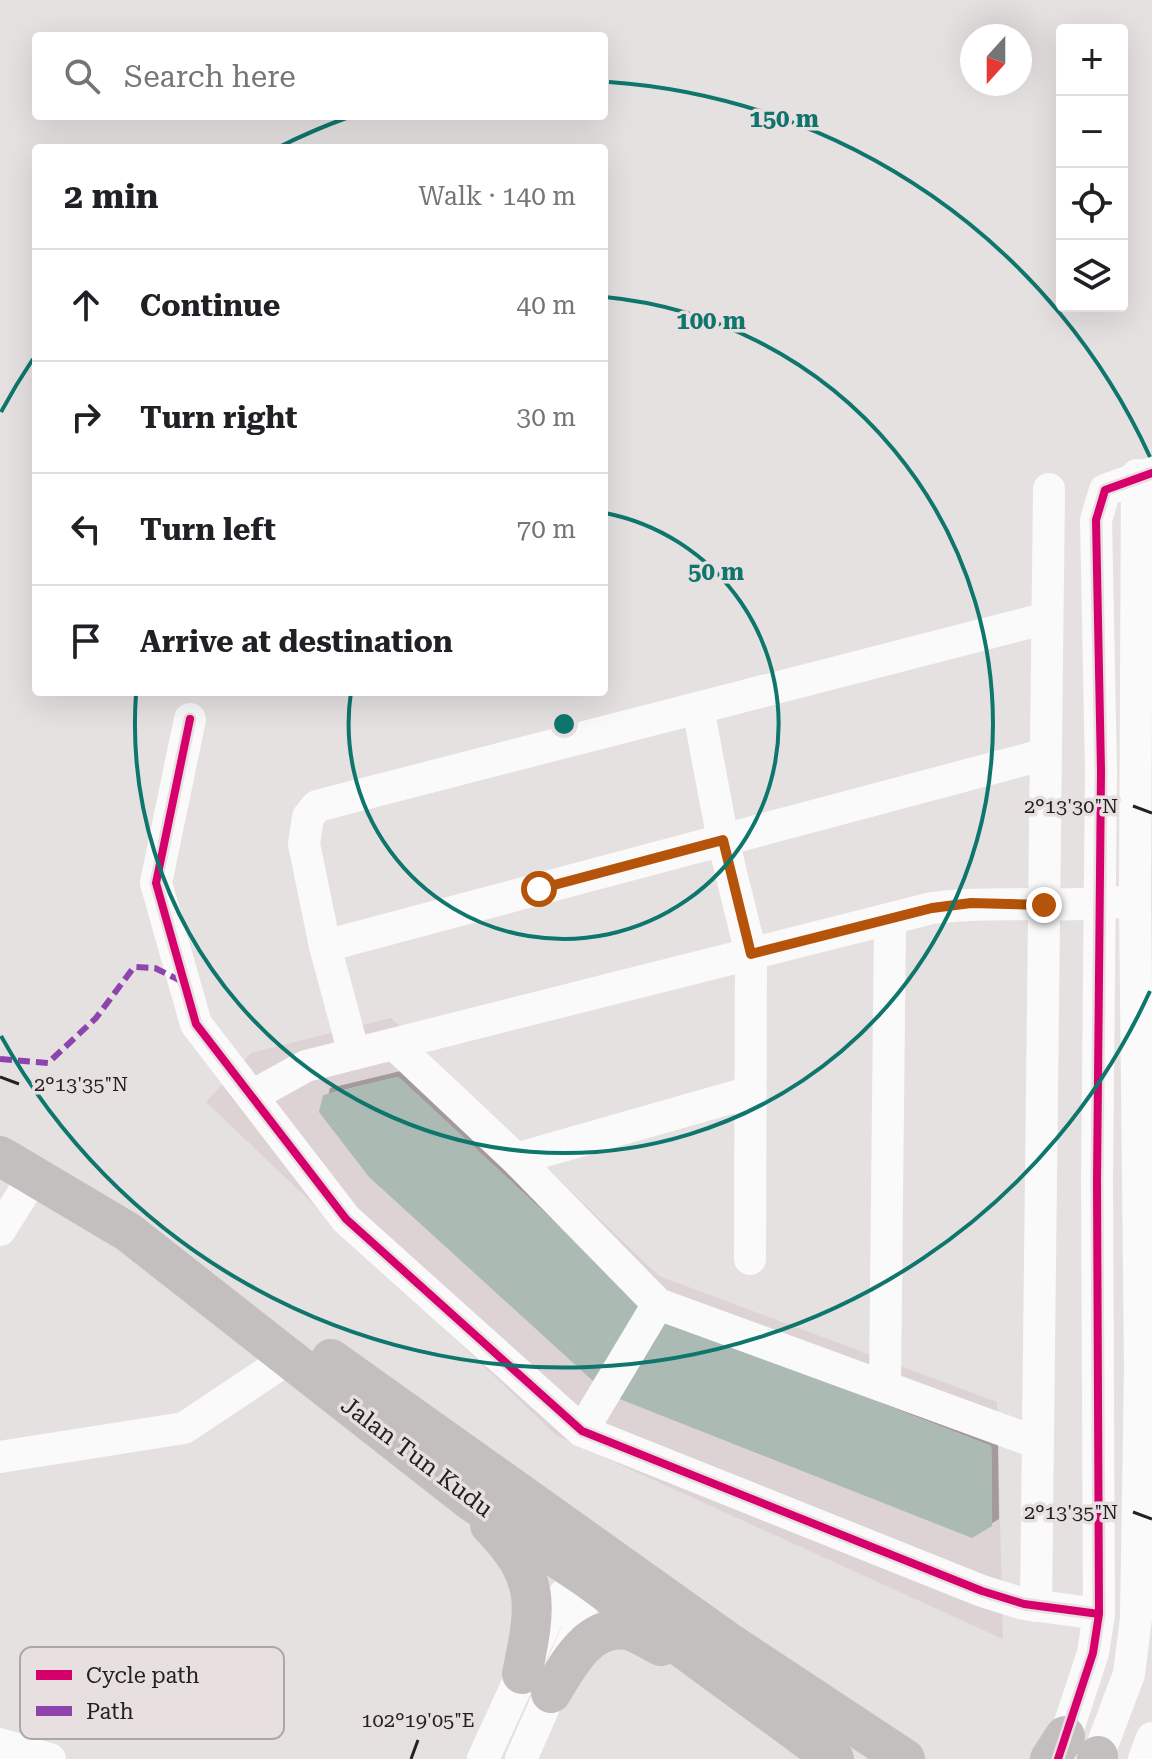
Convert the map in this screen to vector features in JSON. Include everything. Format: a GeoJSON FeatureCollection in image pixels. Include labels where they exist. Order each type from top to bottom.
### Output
{"type":"FeatureCollection","features":[{"type":"Feature","properties":{"kind":"main road","name":"Jalan Tun Kudu"},"geometry":{"type":"LineString","coordinates":[[14,1160],[128,1232],[289,1358],[482,1488]]}},
{"type":"Feature","properties":{"kind":"main road"},"geometry":{"type":"LineString","coordinates":[[128,1232],[232,1291],[482,1488],[562,1546],[587,1578],[619,1584],[715,1652],[834,1759]]}},
{"type":"Feature","properties":{"kind":"main road"},"geometry":{"type":"LineString","coordinates":[[482,1488],[715,1652],[905,1759]]}},
{"type":"Feature","properties":{"kind":"main road"},"geometry":{"type":"LineString","coordinates":[[482,1488],[515,1549],[532,1591],[536,1683]]}},
{"type":"Feature","properties":{"kind":"main road"},"geometry":{"type":"LineString","coordinates":[[536,1683],[584,1644],[609,1630],[628,1630],[715,1652]]}},
{"type":"Feature","properties":{"kind":"street"},"geometry":{"type":"LineString","coordinates":[[1058,1751],[1093,1653],[1099,1614],[1097,1181],[1100,902],[1096,520],[1105,490],[1145,474],[1140,1367],[1142,1650],[1129,1674],[1097,1758]]}},
{"type":"Feature","properties":{"kind":"street"},"geometry":{"type":"LineString","coordinates":[[1036,1606],[1049,489]]}},
{"type":"Feature","properties":{"kind":"street"},"geometry":{"type":"LineString","coordinates":[[354,1054],[325,946],[304,844],[308,817],[317,806],[1047,618]]}},
{"type":"Feature","properties":{"kind":"street"},"geometry":{"type":"LineString","coordinates":[[698,708],[723,840],[751,954],[750,1259]]}},
{"type":"Feature","properties":{"kind":"street"},"geometry":{"type":"LineString","coordinates":[[190,719],[156,883],[196,1024],[346,1219],[582,1431],[982,1591],[1036,1606],[1099,1614]]}},
{"type":"Feature","properties":{"kind":"street"},"geometry":{"type":"LineString","coordinates":[[325,946],[1046,754]]}},
{"type":"Feature","properties":{"kind":"street"},"geometry":{"type":"LineString","coordinates":[[252,1096],[306,1066],[890,919],[971,903],[1044,905],[1144,901]]}},
{"type":"Feature","properties":{"kind":"street"},"geometry":{"type":"LineString","coordinates":[[885,1387],[890,919]]}},
{"type":"Feature","properties":{"kind":"street"},"geometry":{"type":"LineString","coordinates":[[394,1044],[516,1159],[658,1304],[1038,1443]]}},
{"type":"Feature","properties":{"kind":"street"},"geometry":{"type":"LineString","coordinates":[[516,1159],[751,1092]]}},
{"type":"Feature","properties":{"kind":"street"},"geometry":{"type":"LineString","coordinates":[[0,1230],[14,1160]]}},
{"type":"Feature","properties":{"kind":"street"},"geometry":{"type":"LineString","coordinates":[[582,1431],[658,1304]]}},
{"type":"Feature","properties":{"kind":"street"},"geometry":{"type":"LineString","coordinates":[[0,1457],[184,1428],[289,1358]]}},
{"type":"Feature","properties":{"kind":"street"},"geometry":{"type":"LineString","coordinates":[[483,1759],[536,1683],[577,1632],[587,1578]]}},
{"type":"Feature","properties":{"kind":"street"},"geometry":{"type":"LineString","coordinates":[[521,1759],[536,1683]]}},
{"type":"Feature","properties":{"kind":"street"},"geometry":{"type":"LineString","coordinates":[[1144,1759],[1152,1738]]}},
{"type":"Feature","properties":{"kind":"street"},"geometry":{"type":"LineString","coordinates":[[0,1744],[50,1759]]}},
{"type":"Feature","properties":{"kind":"shaded area"},"geometry":{"type":"Polygon","coordinates":[[[391,1018],[659,1276],[997,1402],[1003,1639],[557,1436],[206,1102],[251,1053],[391,1018]]]}},
{"type":"Feature","properties":{"kind":"building"},"geometry":{"type":"Polygon","coordinates":[[[398,1077],[643,1304],[593,1381],[369,1177],[319,1112],[323,1095],[398,1077]]]}},
{"type":"Feature","properties":{"kind":"building"},"geometry":{"type":"Polygon","coordinates":[[[663,1319],[991,1446],[992,1526],[972,1538],[617,1398],[663,1319]]]}},
{"type":"Feature","properties":{"kind":"marked path"},"geometry":{"type":"LineString","coordinates":[[0,1059],[48,1063],[96,1018],[134,967],[155,968],[185,983]]}},
{"type":"Feature","properties":{"kind":"cycle path"},"geometry":{"type":"LineString","coordinates":[[1058,1759],[1093,1653],[1099,1614],[1097,1181],[1101,771],[1096,520],[1105,490],[1152,473]]}},
{"type":"Feature","properties":{"kind":"cycle path"},"geometry":{"type":"LineString","coordinates":[[190,719],[156,883],[196,1024],[346,1219],[582,1431],[982,1591],[1024,1604],[1099,1614]]}},
{"type":"Feature","properties":{"kind":"route"},"geometry":{"type":"LineString","coordinates":[[539,889],[723,840],[751,954],[932,908],[971,903],[1044,905]]}}]}
